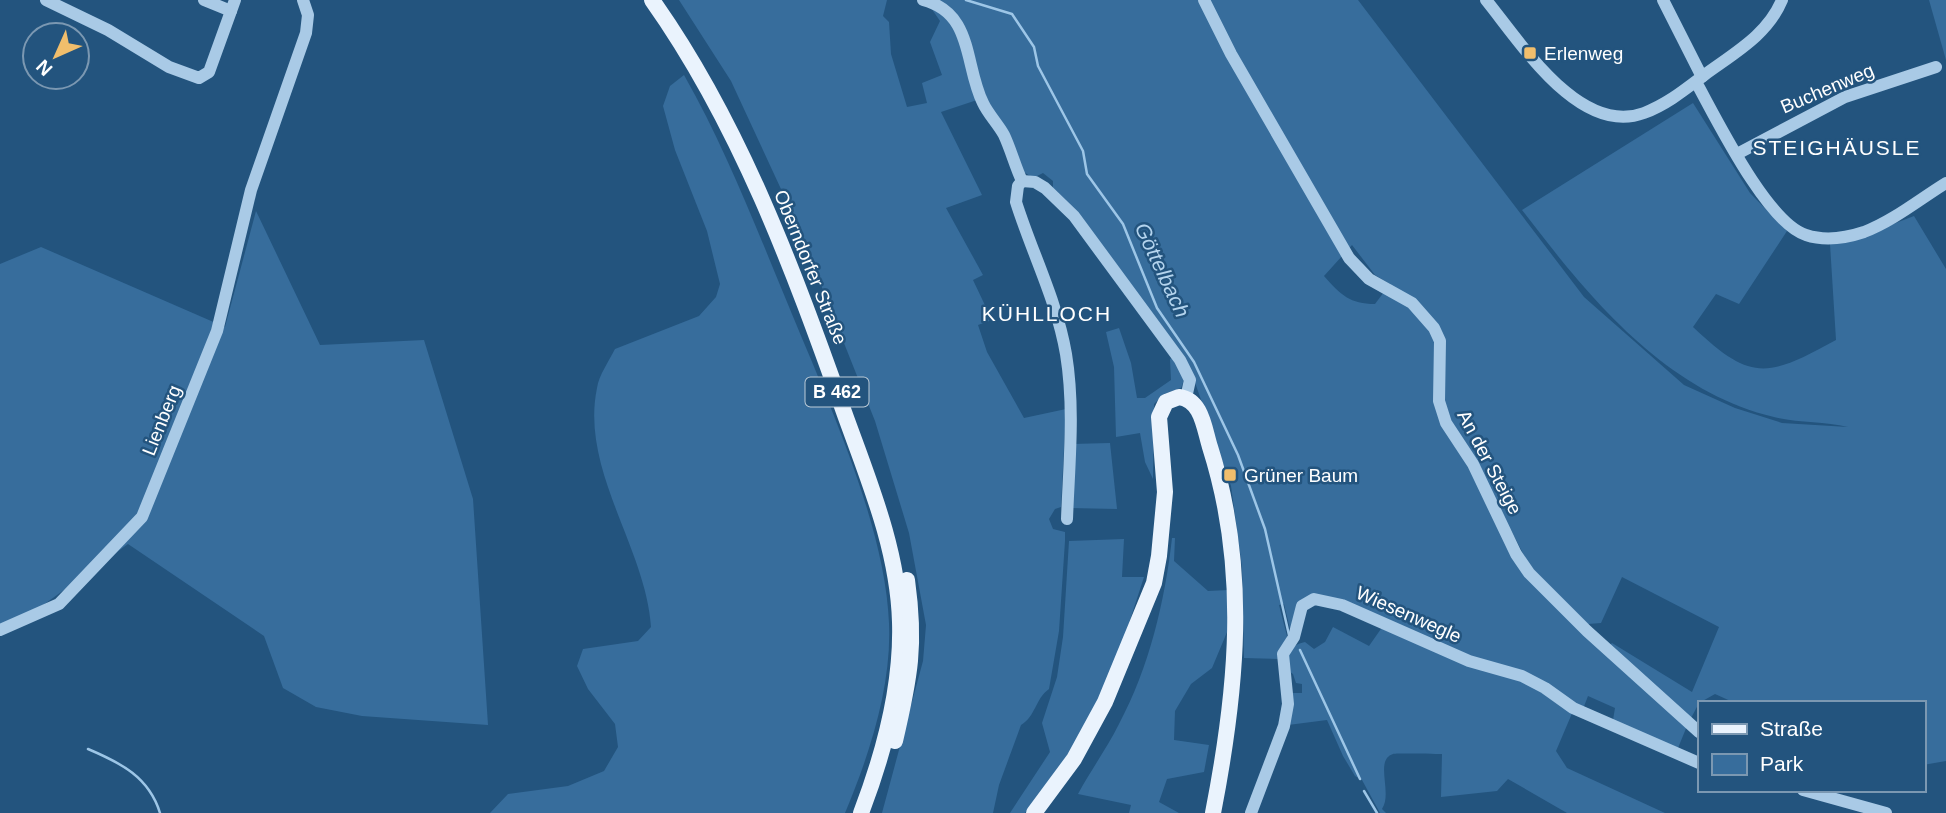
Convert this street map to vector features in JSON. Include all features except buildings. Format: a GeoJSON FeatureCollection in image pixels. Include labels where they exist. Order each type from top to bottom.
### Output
{"type":"FeatureCollection","features":[{"type":"Feature","properties":{"kind":"main road","name":"Oberndorfer Straße"},"geometry":{"type":"LineString","coordinates":[[652,0],[702,76],[740,150],[825,359],[886,534],[897,582],[900,656],[883,745],[861,813]]}},
{"type":"Feature","properties":{"kind":"main road","name":"Oberndorfer Straße"},"geometry":{"type":"LineString","coordinates":[[663,0],[720,90],[748,147],[832,348],[895,532],[913,621],[913,657],[893,749],[872,813]]}},
{"type":"Feature","properties":{"kind":"main road"},"geometry":{"type":"LineString","coordinates":[[1045,813],[1078,769],[1113,707],[1135,654],[1159,556],[1165,492],[1159,417],[1163,406],[1170,399],[1186,398],[1199,412],[1219,476],[1230,528],[1237,585],[1235,675],[1213,813]]}},
{"type":"Feature","properties":{"kind":"main road"},"geometry":{"type":"LineString","coordinates":[[1034,813],[1086,740],[1115,682],[1146,605]]}},
{"type":"Feature","properties":{"kind":"street"},"geometry":{"type":"LineString","coordinates":[[46,0],[108,30],[169,67],[199,78],[209,72],[233,6],[204,0]]}},
{"type":"Feature","properties":{"kind":"street"},"geometry":{"type":"LineString","coordinates":[[923,0],[946,9],[958,24],[968,48],[983,103],[1003,135],[1022,181]]}},
{"type":"Feature","properties":{"kind":"street","name":"An der Steige"},"geometry":{"type":"LineString","coordinates":[[1204,0],[1231,54],[1356,267],[1377,284],[1412,303],[1433,328],[1440,341],[1439,401],[1446,423],[1473,464],[1516,554],[1529,573],[1587,631],[1698,731]]}},
{"type":"Feature","properties":{"kind":"street"},"geometry":{"type":"LineString","coordinates":[[1486,0],[1576,102],[1611,117],[1642,114],[1668,102],[1757,37],[1775,18],[1782,0]]}},
{"type":"Feature","properties":{"kind":"street"},"geometry":{"type":"LineString","coordinates":[[1663,0],[1737,154],[1775,211],[1794,229],[1807,236],[1833,239],[1867,231],[1946,183]]}},
{"type":"Feature","properties":{"kind":"street","name":"Lienberg"},"geometry":{"type":"LineString","coordinates":[[0,630],[59,604],[142,517],[217,331],[251,190],[306,33],[308,1]]}},
{"type":"Feature","properties":{"kind":"street","name":"Buchenweg"},"geometry":{"type":"LineString","coordinates":[[1737,154],[1846,97],[1936,67]]}},
{"type":"Feature","properties":{"kind":"street"},"geometry":{"type":"LineString","coordinates":[[1022,181],[1035,182],[1045,188],[1074,216],[1180,360],[1190,380],[1186,398]]}},
{"type":"Feature","properties":{"kind":"street"},"geometry":{"type":"LineString","coordinates":[[1022,181],[1018,186],[1016,202],[1055,309],[1072,401],[1067,519]]}},
{"type":"Feature","properties":{"kind":"street","name":"Wiesenwegle"},"geometry":{"type":"LineString","coordinates":[[1251,813],[1284,726],[1288,704],[1283,654],[1294,636],[1302,606],[1314,599],[1328,599],[1420,642],[1469,661],[1522,676],[1573,708],[1698,763]]}},
{"type":"Feature","properties":{"kind":"street"},"geometry":{"type":"LineString","coordinates":[[1811,792],[1886,813]]}},
{"type":"Feature","properties":{"kind":"green space"},"geometry":{"type":"Polygon","coordinates":[[[679,0],[887,0],[883,16],[889,22],[891,54],[907,107],[927,103],[922,83],[942,75],[930,42],[940,21],[929,5],[951,18],[980,99],[941,112],[982,195],[946,208],[983,275],[973,280],[992,320],[978,325],[987,352],[1024,418],[1066,409],[1061,507],[1055,509],[1049,519],[1053,529],[1065,532],[1065,541],[1059,631],[1049,689],[1030,717],[1021,725],[999,785],[993,813],[882,813],[923,661],[926,625],[909,533],[875,421],[793,215],[731,81],[679,0]]]}},
{"type":"Feature","properties":{"kind":"green space"},"geometry":{"type":"Polygon","coordinates":[[[930,0],[1358,0],[1584,297],[1684,385],[1735,408],[1782,423],[1848,427],[1774,417],[1734,404],[1697,386],[1631,336],[1601,306],[1522,210],[1693,103],[1750,193],[1787,231],[1739,304],[1716,294],[1693,327],[1731,358],[1761,368],[1776,367],[1793,361],[1836,340],[1830,244],[1867,234],[1914,216],[1946,269],[1946,761],[1925,765],[1925,701],[1731,701],[1715,694],[1698,701],[1690,720],[1610,645],[1612,643],[1692,692],[1719,627],[1622,577],[1601,623],[1588,624],[1529,565],[1511,530],[1512,556],[1687,726],[1678,748],[1613,720],[1615,708],[1588,696],[1583,709],[1554,693],[1313,597],[1291,633],[1284,604],[1279,605],[1288,640],[1279,659],[1244,658],[1242,567],[1231,486],[1191,371],[1053,189],[1053,181],[1043,173],[1033,178],[1024,172],[983,98],[971,47],[930,0]],[[1352,245],[1324,276],[1346,297],[1375,304],[1390,284],[1375,275],[1352,245]]]}},
{"type":"Feature","properties":{"kind":"green space"},"geometry":{"type":"Polygon","coordinates":[[[1929,0],[1946,0],[1946,60],[1929,0]]]}},
{"type":"Feature","properties":{"kind":"green space"},"geometry":{"type":"Polygon","coordinates":[[[684,75],[713,130],[751,215],[835,418],[865,502],[885,584],[889,623],[887,671],[877,720],[845,813],[490,813],[508,794],[568,786],[604,771],[618,747],[615,724],[588,689],[577,666],[583,649],[638,641],[651,627],[647,597],[638,568],[605,479],[594,419],[598,383],[615,349],[699,316],[716,297],[720,284],[707,231],[675,150],[663,106],[670,86],[684,75]]]}},
{"type":"Feature","properties":{"kind":"green space"},"geometry":{"type":"Polygon","coordinates":[[[256,211],[320,345],[424,340],[473,499],[488,725],[362,716],[316,707],[283,688],[264,636],[128,544],[0,636],[0,264],[41,247],[225,327],[256,211]]]}},
{"type":"Feature","properties":{"kind":"green space"},"geometry":{"type":"Polygon","coordinates":[[[1119,328],[1131,363],[1137,398],[1145,398],[1171,380],[1170,359],[1174,357],[1184,380],[1181,388],[1164,394],[1154,404],[1153,479],[1145,462],[1140,433],[1116,437],[1114,367],[1106,332],[1119,328]]]}},
{"type":"Feature","properties":{"kind":"green space"},"geometry":{"type":"Polygon","coordinates":[[[1110,443],[1117,509],[1070,508],[1072,444],[1110,443]]]}},
{"type":"Feature","properties":{"kind":"green space"},"geometry":{"type":"Polygon","coordinates":[[[1172,538],[1175,538],[1174,561],[1208,591],[1229,590],[1230,625],[1212,668],[1191,684],[1175,711],[1174,740],[1209,745],[1204,772],[1167,779],[1159,802],[1179,813],[1129,813],[1131,805],[1078,794],[1114,733],[1139,680],[1160,610],[1172,538]]]}},
{"type":"Feature","properties":{"kind":"green space"},"geometry":{"type":"Polygon","coordinates":[[[1124,539],[1122,577],[1144,577],[1117,660],[1100,699],[1072,749],[1025,813],[1010,813],[1050,752],[1042,723],[1057,677],[1063,637],[1069,541],[1124,539]]]}},
{"type":"Feature","properties":{"kind":"green space"},"geometry":{"type":"Polygon","coordinates":[[[1383,626],[1526,681],[1563,708],[1573,711],[1556,751],[1567,768],[1665,813],[1567,813],[1508,779],[1497,791],[1441,797],[1442,754],[1393,754],[1385,763],[1386,794],[1382,809],[1386,813],[1380,813],[1362,780],[1355,776],[1343,756],[1327,720],[1288,725],[1292,693],[1302,693],[1302,684],[1296,683],[1293,674],[1286,669],[1292,648],[1305,642],[1314,649],[1325,642],[1333,627],[1369,646],[1383,626]]]}},
{"type":"Feature","properties":{"kind":"waterway","name":"Göttelbach"},"geometry":{"type":"LineString","coordinates":[[966,0],[1012,14],[1034,47],[1038,66],[1083,151],[1087,174],[1123,224],[1157,308],[1194,362],[1238,455],[1265,529],[1289,635]]}},
{"type":"Feature","properties":{"kind":"waterway","name":"Göttelbach"},"geometry":{"type":"LineString","coordinates":[[1300,650],[1360,779]]}},
{"type":"Feature","properties":{"kind":"waterway"},"geometry":{"type":"LineString","coordinates":[[88,749],[132,773],[149,790],[160,813]]}},
{"type":"Feature","properties":{"kind":"waterway","name":"Göttelbach"},"geometry":{"type":"LineString","coordinates":[[1364,791],[1377,813]]}},
{"type":"Feature","properties":{"kind":"place","name":"Erlenweg"},"geometry":{"type":"Point","coordinates":[1530,53]}},
{"type":"Feature","properties":{"kind":"place","name":"Grüner Baum"},"geometry":{"type":"Point","coordinates":[1230,475]}},
{"type":"Feature","properties":{"kind":"district","name":"STEIGHÄUSLE"},"geometry":{"type":"Point","coordinates":[1837,148]}},
{"type":"Feature","properties":{"kind":"district","name":"KÜHLLOCH"},"geometry":{"type":"Point","coordinates":[1047,314]}}]}
